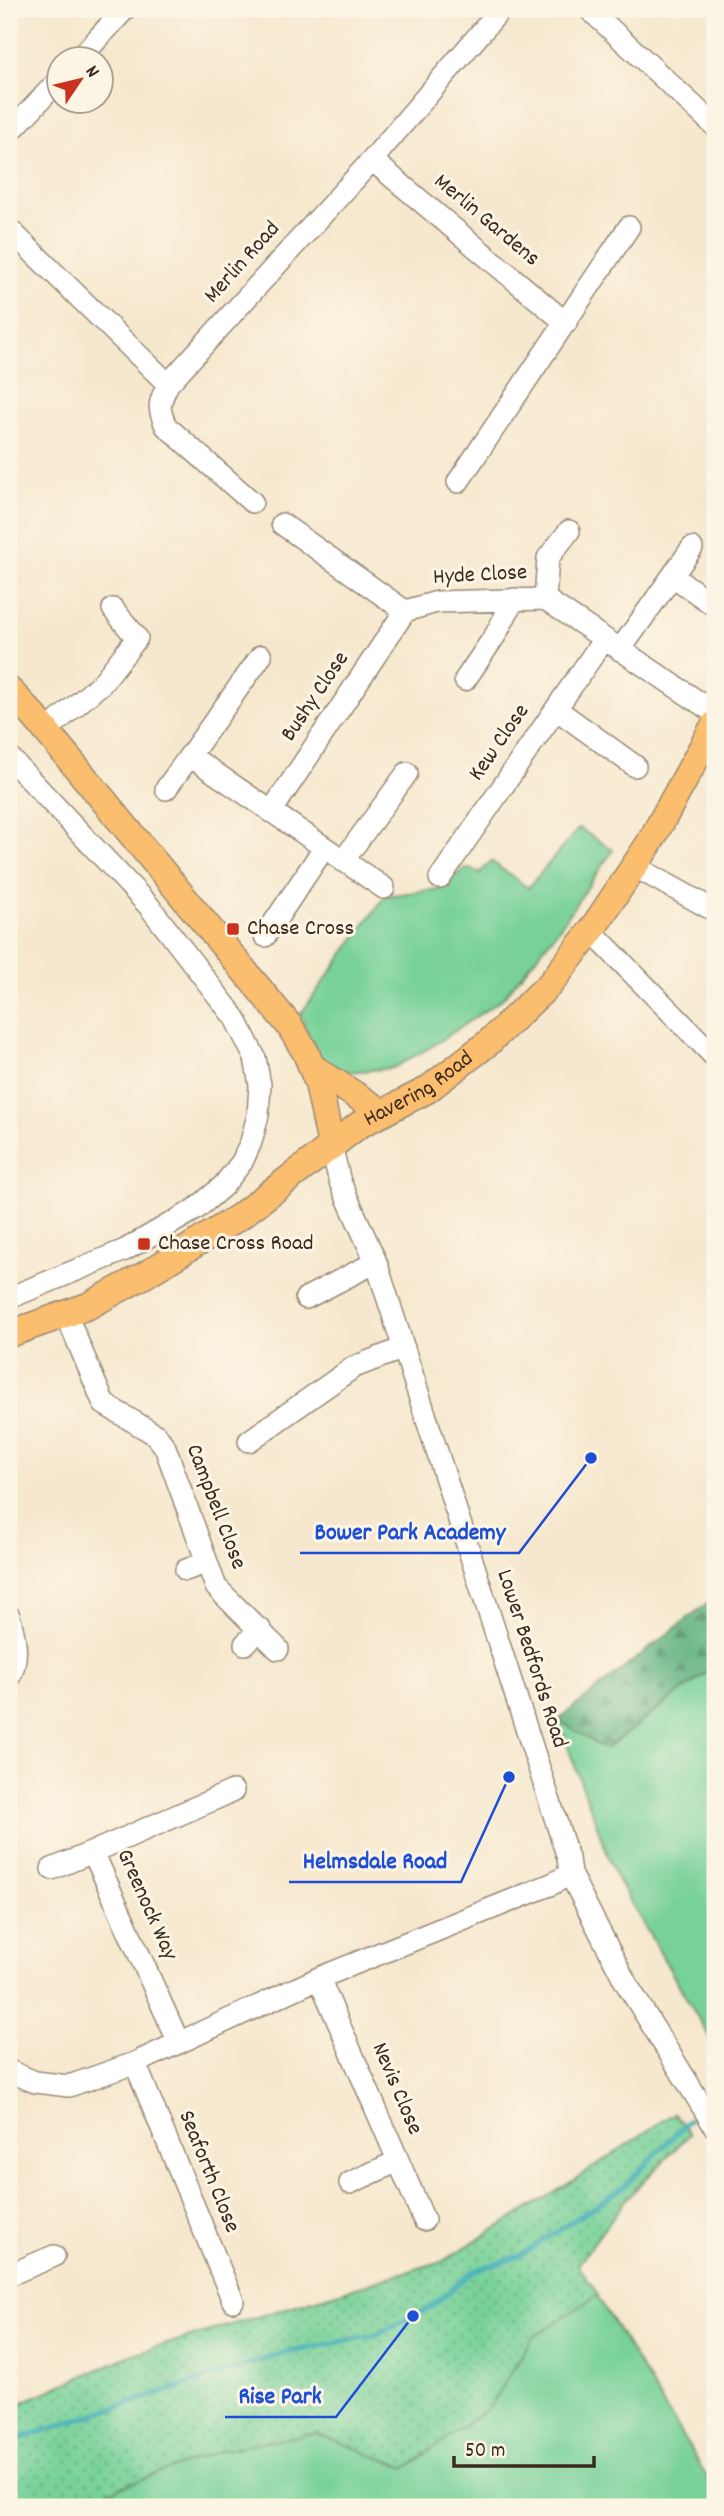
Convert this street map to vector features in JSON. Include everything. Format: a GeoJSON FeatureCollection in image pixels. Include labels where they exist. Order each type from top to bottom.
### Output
{"type":"FeatureCollection","features":[{"type":"Feature","properties":{"kind":"main road"},"geometry":{"type":"LineString","coordinates":[[9,690],[47,732],[289,1025],[318,1083],[331,1145]]}},
{"type":"Feature","properties":{"kind":"main road","name":"Havering Road"},"geometry":{"type":"LineString","coordinates":[[9,1334],[66,1314],[143,1276],[239,1217],[359,1125],[427,1090],[488,1043],[550,984],[591,931],[712,737]]}},
{"type":"Feature","properties":{"kind":"main road"},"geometry":{"type":"LineString","coordinates":[[312,1068],[383,1113]]}},
{"type":"Feature","properties":{"kind":"street"},"geometry":{"type":"LineString","coordinates":[[91,46],[125,9]]}},
{"type":"Feature","properties":{"kind":"street","name":"Merlin Road"},"geometry":{"type":"LineString","coordinates":[[169,384],[372,160],[501,9]]}},
{"type":"Feature","properties":{"kind":"street"},"geometry":{"type":"LineString","coordinates":[[589,9],[715,126]]}},
{"type":"Feature","properties":{"kind":"street"},"geometry":{"type":"LineString","coordinates":[[9,132],[46,94]]}},
{"type":"Feature","properties":{"kind":"street","name":"Merlin Gardens"},"geometry":{"type":"LineString","coordinates":[[372,160],[566,323]]}},
{"type":"Feature","properties":{"kind":"street"},"geometry":{"type":"LineString","coordinates":[[458,482],[629,227]]}},
{"type":"Feature","properties":{"kind":"street"},"geometry":{"type":"LineString","coordinates":[[9,229],[169,384],[159,402],[166,426],[252,502]]}},
{"type":"Feature","properties":{"kind":"street"},"geometry":{"type":"LineString","coordinates":[[282,524],[405,611]]}},
{"type":"Feature","properties":{"kind":"street"},"geometry":{"type":"LineString","coordinates":[[545,599],[548,558],[569,531]]}},
{"type":"Feature","properties":{"kind":"street","name":"Kew Close"},"geometry":{"type":"LineString","coordinates":[[440,878],[556,709],[673,576],[692,548]]}},
{"type":"Feature","properties":{"kind":"street"},"geometry":{"type":"LineString","coordinates":[[673,576],[712,604]]}},
{"type":"Feature","properties":{"kind":"street"},"geometry":{"type":"LineString","coordinates":[[465,680],[496,635],[513,599]]}},
{"type":"Feature","properties":{"kind":"street","name":"Hyde Close"},"geometry":{"type":"LineString","coordinates":[[405,611],[437,602],[545,599],[715,713]]}},
{"type":"Feature","properties":{"kind":"street"},"geometry":{"type":"LineString","coordinates":[[47,732],[102,683],[137,638],[113,609]]}},
{"type":"Feature","properties":{"kind":"street","name":"Bushy Close"},"geometry":{"type":"LineString","coordinates":[[271,812],[405,611]]}},
{"type":"Feature","properties":{"kind":"street"},"geometry":{"type":"LineString","coordinates":[[166,789],[261,656]]}},
{"type":"Feature","properties":{"kind":"street"},"geometry":{"type":"LineString","coordinates":[[556,709],[635,766]]}},
{"type":"Feature","properties":{"kind":"street"},"geometry":{"type":"LineString","coordinates":[[190,756],[384,888]]}},
{"type":"Feature","properties":{"kind":"street"},"geometry":{"type":"LineString","coordinates":[[9,757],[149,906],[212,987],[246,1037],[255,1058],[260,1085],[258,1115],[242,1162],[223,1186],[196,1209],[125,1250],[9,1298]]}},
{"type":"Feature","properties":{"kind":"street"},"geometry":{"type":"LineString","coordinates":[[343,861],[407,773]]}},
{"type":"Feature","properties":{"kind":"street"},"geometry":{"type":"LineString","coordinates":[[265,936],[324,848]]}},
{"type":"Feature","properties":{"kind":"street"},"geometry":{"type":"LineString","coordinates":[[634,866],[715,912]]}},
{"type":"Feature","properties":{"kind":"street"},"geometry":{"type":"LineString","coordinates":[[591,931],[715,1057]]}},
{"type":"Feature","properties":{"kind":"street","name":"Lower Bedfords Road"},"geometry":{"type":"LineString","coordinates":[[331,1145],[341,1182],[376,1262],[568,1858],[570,1874],[625,1983],[715,2127]]}},
{"type":"Feature","properties":{"kind":"street"},"geometry":{"type":"LineString","coordinates":[[306,1298],[376,1262]]}},
{"type":"Feature","properties":{"kind":"street","name":"Campbell Close"},"geometry":{"type":"LineString","coordinates":[[66,1314],[104,1404],[156,1435],[165,1447],[216,1587],[252,1637],[278,1649]]}},
{"type":"Feature","properties":{"kind":"street"},"geometry":{"type":"LineString","coordinates":[[249,1441],[354,1367],[404,1348]]}},
{"type":"Feature","properties":{"kind":"street"},"geometry":{"type":"LineString","coordinates":[[186,1570],[207,1562]]}},
{"type":"Feature","properties":{"kind":"street"},"geometry":{"type":"LineString","coordinates":[[9,1616],[15,1636],[15,1666],[9,1678]]}},
{"type":"Feature","properties":{"kind":"street","name":"Greenock Way"},"geometry":{"type":"LineString","coordinates":[[179,2043],[93,1852],[233,1791]]}},
{"type":"Feature","properties":{"kind":"street"},"geometry":{"type":"LineString","coordinates":[[52,1868],[93,1852]]}},
{"type":"Feature","properties":{"kind":"street"},"geometry":{"type":"LineString","coordinates":[[9,2071],[35,2082],[69,2086],[135,2063],[319,1978],[552,1884],[570,1874]]}},
{"type":"Feature","properties":{"kind":"street","name":"Nevis Close"},"geometry":{"type":"LineString","coordinates":[[319,1978],[424,2220]]}},
{"type":"Feature","properties":{"kind":"street","name":"Seaforth Close"},"geometry":{"type":"LineString","coordinates":[[135,2063],[233,2301]]}},
{"type":"Feature","properties":{"kind":"street"},"geometry":{"type":"LineString","coordinates":[[350,2183],[398,2161]]}},
{"type":"Feature","properties":{"kind":"street"},"geometry":{"type":"LineString","coordinates":[[9,2275],[54,2256]]}},
{"type":"Feature","properties":{"kind":"green space"},"geometry":{"type":"Polygon","coordinates":[[[579,828],[613,850],[555,934],[502,999],[434,1045],[393,1068],[326,1074],[300,1015],[385,896],[439,889],[469,868],[480,873],[491,861],[528,888],[579,828]]]}},
{"type":"Feature","properties":{"kind":"green space"},"geometry":{"type":"Polygon","coordinates":[[[715,1597],[715,1666],[605,1749],[558,1720],[715,1597]]]}},
{"type":"Feature","properties":{"kind":"green space"},"geometry":{"type":"Polygon","coordinates":[[[715,1666],[715,2047],[616,1877],[558,1720],[606,1749],[715,1666]]]}},
{"type":"Feature","properties":{"kind":"green space"},"geometry":{"type":"Polygon","coordinates":[[[674,2113],[690,2134],[625,2200],[578,2264],[715,2490],[715,2507],[9,2507],[9,2408],[134,2354],[443,2261],[562,2188],[674,2113]]]}},
{"type":"Feature","properties":{"kind":"green space"},"geometry":{"type":"Polygon","coordinates":[[[674,2113],[690,2134],[625,2200],[578,2264],[598,2295],[533,2337],[490,2407],[406,2468],[316,2433],[221,2450],[102,2494],[52,2507],[9,2507],[9,2408],[134,2354],[443,2261],[562,2188],[674,2113]]]}},
{"type":"Feature","properties":{"kind":"waterway"},"geometry":{"type":"LineString","coordinates":[[9,2442],[285,2353],[378,2334],[431,2307],[473,2271],[520,2256],[624,2187],[689,2120]]}},
{"type":"Feature","properties":{"kind":"place","name":"Chase Cross"},"geometry":{"type":"Point","coordinates":[233,929]}},
{"type":"Feature","properties":{"kind":"place","name":"Chase Cross Road"},"geometry":{"type":"Point","coordinates":[144,1244]}},
{"type":"Feature","properties":{"kind":"place","name":"Bower Park Academy"},"geometry":{"type":"Point","coordinates":[591,1458]}},
{"type":"Feature","properties":{"kind":"place","name":"Helmsdale Road"},"geometry":{"type":"Point","coordinates":[509,1777]}},
{"type":"Feature","properties":{"kind":"place","name":"Rise Park"},"geometry":{"type":"Point","coordinates":[413,2316]}}]}
